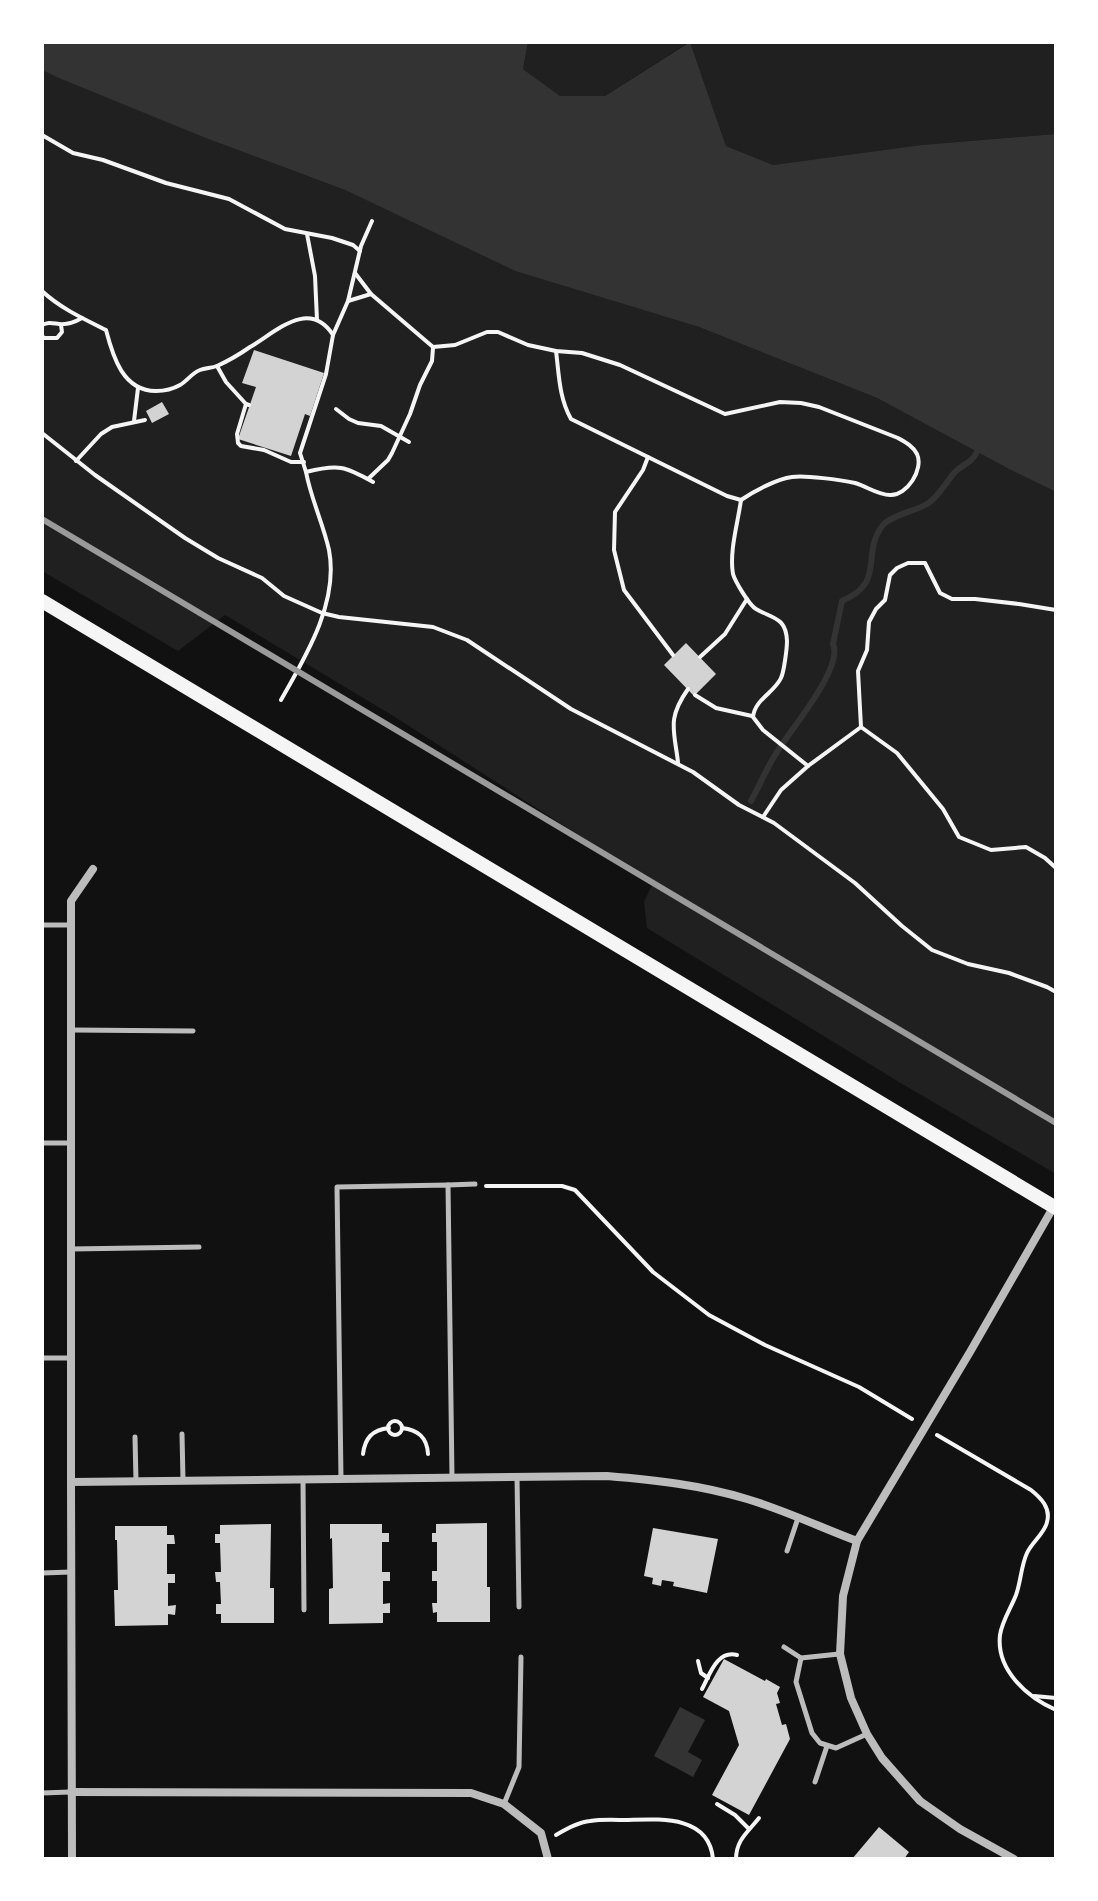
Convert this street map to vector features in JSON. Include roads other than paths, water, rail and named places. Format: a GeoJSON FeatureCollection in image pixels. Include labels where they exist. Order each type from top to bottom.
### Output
{"type":"FeatureCollection","features":[{"type":"Feature","properties":{"kind":"main road"},"geometry":{"type":"LineString","coordinates":[[42,601],[1055,1207]]}},
{"type":"Feature","properties":{"kind":"street"},"geometry":{"type":"LineString","coordinates":[[72,1859],[71,901],[93,869]]}},
{"type":"Feature","properties":{"kind":"street"},"geometry":{"type":"LineString","coordinates":[[1014,1859],[960,1829],[920,1801],[882,1758],[851,1698],[840,1654],[843,1596],[857,1541],[1055,1207]]}},
{"type":"Feature","properties":{"kind":"street"},"geometry":{"type":"LineString","coordinates":[[71,1482],[607,1476],[658,1480],[750,1499],[857,1541]]}},
{"type":"Feature","properties":{"kind":"street"},"geometry":{"type":"LineString","coordinates":[[71,1792],[471,1793],[504,1804],[541,1833],[548,1859]]}},
{"type":"Feature","properties":{"kind":"lane"},"geometry":{"type":"LineString","coordinates":[[42,925],[71,925]]}},
{"type":"Feature","properties":{"kind":"lane"},"geometry":{"type":"LineString","coordinates":[[72,1030],[193,1031]]}},
{"type":"Feature","properties":{"kind":"lane"},"geometry":{"type":"LineString","coordinates":[[42,1143],[72,1143]]}},
{"type":"Feature","properties":{"kind":"lane"},"geometry":{"type":"LineString","coordinates":[[341,1479],[337,1187],[475,1184]]}},
{"type":"Feature","properties":{"kind":"lane"},"geometry":{"type":"LineString","coordinates":[[448,1185],[452,1478]]}},
{"type":"Feature","properties":{"kind":"lane"},"geometry":{"type":"LineString","coordinates":[[71,1249],[199,1247]]}},
{"type":"Feature","properties":{"kind":"lane"},"geometry":{"type":"LineString","coordinates":[[42,1358],[72,1358]]}},
{"type":"Feature","properties":{"kind":"lane"},"geometry":{"type":"LineString","coordinates":[[182,1434],[183,1481]]}},
{"type":"Feature","properties":{"kind":"lane"},"geometry":{"type":"LineString","coordinates":[[135,1437],[136,1481]]}},
{"type":"Feature","properties":{"kind":"lane"},"geometry":{"type":"LineString","coordinates":[[517,1477],[519,1607]]}},
{"type":"Feature","properties":{"kind":"lane"},"geometry":{"type":"LineString","coordinates":[[303,1480],[304,1610]]}},
{"type":"Feature","properties":{"kind":"lane"},"geometry":{"type":"LineString","coordinates":[[787,1551],[798,1518]]}},
{"type":"Feature","properties":{"kind":"lane"},"geometry":{"type":"LineString","coordinates":[[42,1573],[72,1572]]}},
{"type":"Feature","properties":{"kind":"lane"},"geometry":{"type":"LineString","coordinates":[[784,1647],[801,1658],[840,1654]]}},
{"type":"Feature","properties":{"kind":"lane"},"geometry":{"type":"LineString","coordinates":[[504,1804],[519,1767],[521,1657]]}},
{"type":"Feature","properties":{"kind":"lane"},"geometry":{"type":"LineString","coordinates":[[801,1658],[796,1682],[812,1733],[820,1743],[836,1748],[867,1734]]}},
{"type":"Feature","properties":{"kind":"lane"},"geometry":{"type":"LineString","coordinates":[[815,1782],[827,1746]]}},
{"type":"Feature","properties":{"kind":"lane"},"geometry":{"type":"LineString","coordinates":[[42,1793],[71,1792]]}},
{"type":"Feature","properties":{"kind":"waterway"},"geometry":{"type":"LineString","coordinates":[[751,801],[773,758],[824,683],[834,655],[833,644],[842,601],[856,593],[869,576],[873,546],[883,525],[931,501],[977,452]]}},
{"type":"Feature","properties":{"kind":"railway"},"geometry":{"type":"LineString","coordinates":[[42,519],[1056,1123]]}}]}
